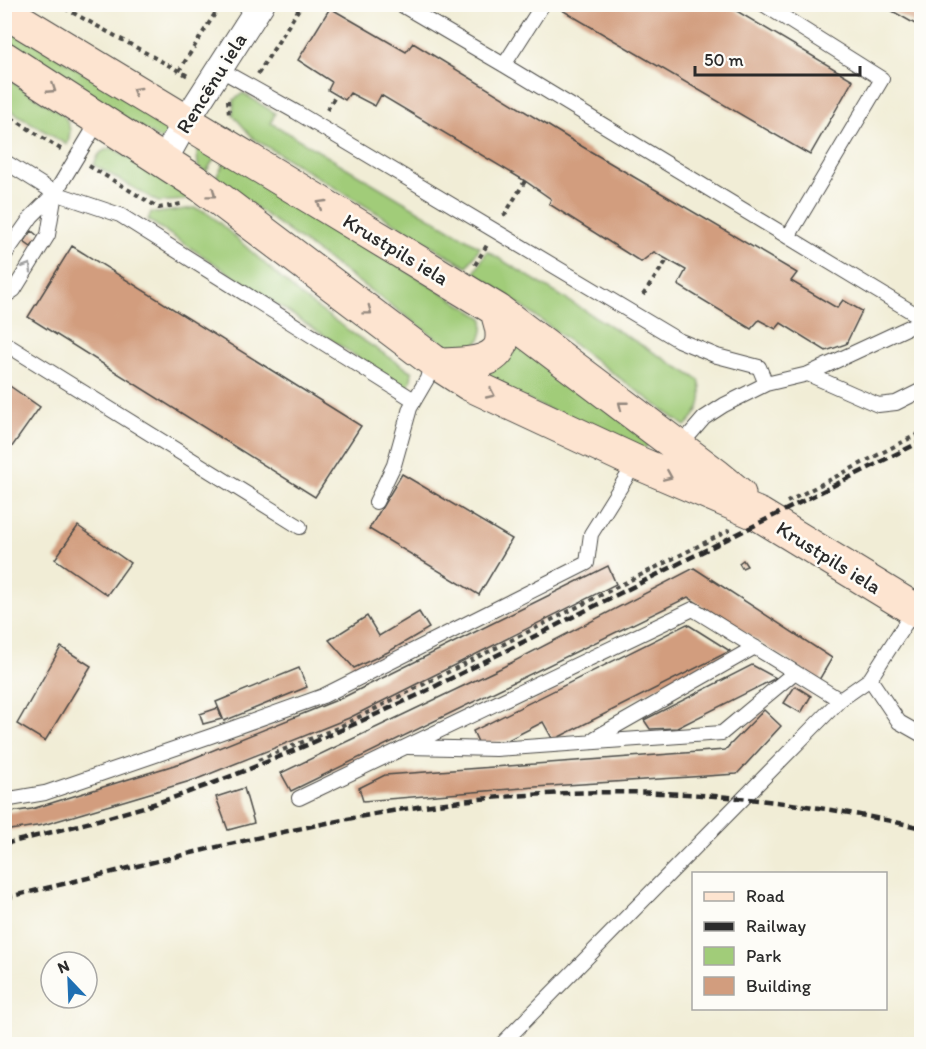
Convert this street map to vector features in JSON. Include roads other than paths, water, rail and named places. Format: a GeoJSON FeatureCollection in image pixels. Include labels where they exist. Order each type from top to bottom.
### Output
{"type":"FeatureCollection","features":[{"type":"Feature","properties":{"kind":"main road","name":"Krustpils iela"},"geometry":{"type":"LineString","coordinates":[[4,11],[496,310],[717,476],[763,516]]}},
{"type":"Feature","properties":{"kind":"main road","name":"Krustpils iela"},"geometry":{"type":"LineString","coordinates":[[4,58],[202,186],[469,384],[636,462],[763,516],[918,612]]}},
{"type":"Feature","properties":{"kind":"main road"},"geometry":{"type":"LineString","coordinates":[[437,362],[472,363],[488,359],[500,349],[503,335],[496,310]]}},
{"type":"Feature","properties":{"kind":"street","name":"Rencēnu iela"},"geometry":{"type":"LineString","coordinates":[[163,162],[186,121],[261,4]]}},
{"type":"Feature","properties":{"kind":"lane"},"geometry":{"type":"LineString","coordinates":[[400,4],[788,237],[921,320]]}},
{"type":"Feature","properties":{"kind":"lane"},"geometry":{"type":"LineString","coordinates":[[504,65],[543,4]]}},
{"type":"Feature","properties":{"kind":"lane"},"geometry":{"type":"LineString","coordinates":[[763,4],[882,79],[788,237]]}},
{"type":"Feature","properties":{"kind":"lane"},"geometry":{"type":"LineString","coordinates":[[213,78],[245,84],[678,340],[717,356],[759,367],[766,384]]}},
{"type":"Feature","properties":{"kind":"lane"},"geometry":{"type":"LineString","coordinates":[[4,256],[32,216],[55,193],[99,120]]}},
{"type":"Feature","properties":{"kind":"lane"},"geometry":{"type":"LineString","coordinates":[[4,161],[55,193],[120,215],[414,400]]}},
{"type":"Feature","properties":{"kind":"lane"},"geometry":{"type":"LineString","coordinates":[[4,297],[14,290],[48,235],[55,193]]}},
{"type":"Feature","properties":{"kind":"lane"},"geometry":{"type":"LineString","coordinates":[[678,448],[704,418],[724,405],[766,384],[808,374],[921,320]]}},
{"type":"Feature","properties":{"kind":"lane"},"geometry":{"type":"LineString","coordinates":[[4,343],[300,527]]}},
{"type":"Feature","properties":{"kind":"lane"},"geometry":{"type":"LineString","coordinates":[[376,502],[394,465],[410,408],[437,362]]}},
{"type":"Feature","properties":{"kind":"lane"},"geometry":{"type":"LineString","coordinates":[[808,374],[878,405],[896,403],[921,390]]}},
{"type":"Feature","properties":{"kind":"lane"},"geometry":{"type":"LineString","coordinates":[[4,800],[45,794],[323,696],[587,563],[591,534],[636,462]]}},
{"type":"Feature","properties":{"kind":"lane"},"geometry":{"type":"LineString","coordinates":[[299,798],[693,609],[840,700]]}},
{"type":"Feature","properties":{"kind":"lane"},"geometry":{"type":"LineString","coordinates":[[502,1044],[840,700],[870,679],[918,612]]}},
{"type":"Feature","properties":{"kind":"lane"},"geometry":{"type":"LineString","coordinates":[[591,741],[755,647]]}},
{"type":"Feature","properties":{"kind":"lane"},"geometry":{"type":"LineString","coordinates":[[406,747],[496,749],[722,733],[795,672]]}},
{"type":"Feature","properties":{"kind":"lane"},"geometry":{"type":"LineString","coordinates":[[870,679],[899,722],[921,735]]}},
{"type":"Feature","properties":{"kind":"railway"},"geometry":{"type":"LineString","coordinates":[[4,844],[110,817],[172,798],[326,737],[416,696],[922,441]]}},
{"type":"Feature","properties":{"kind":"railway"},"geometry":{"type":"LineString","coordinates":[[4,898],[246,840],[343,820],[458,801],[525,795],[591,792],[724,797],[856,814],[922,828]]}}]}
